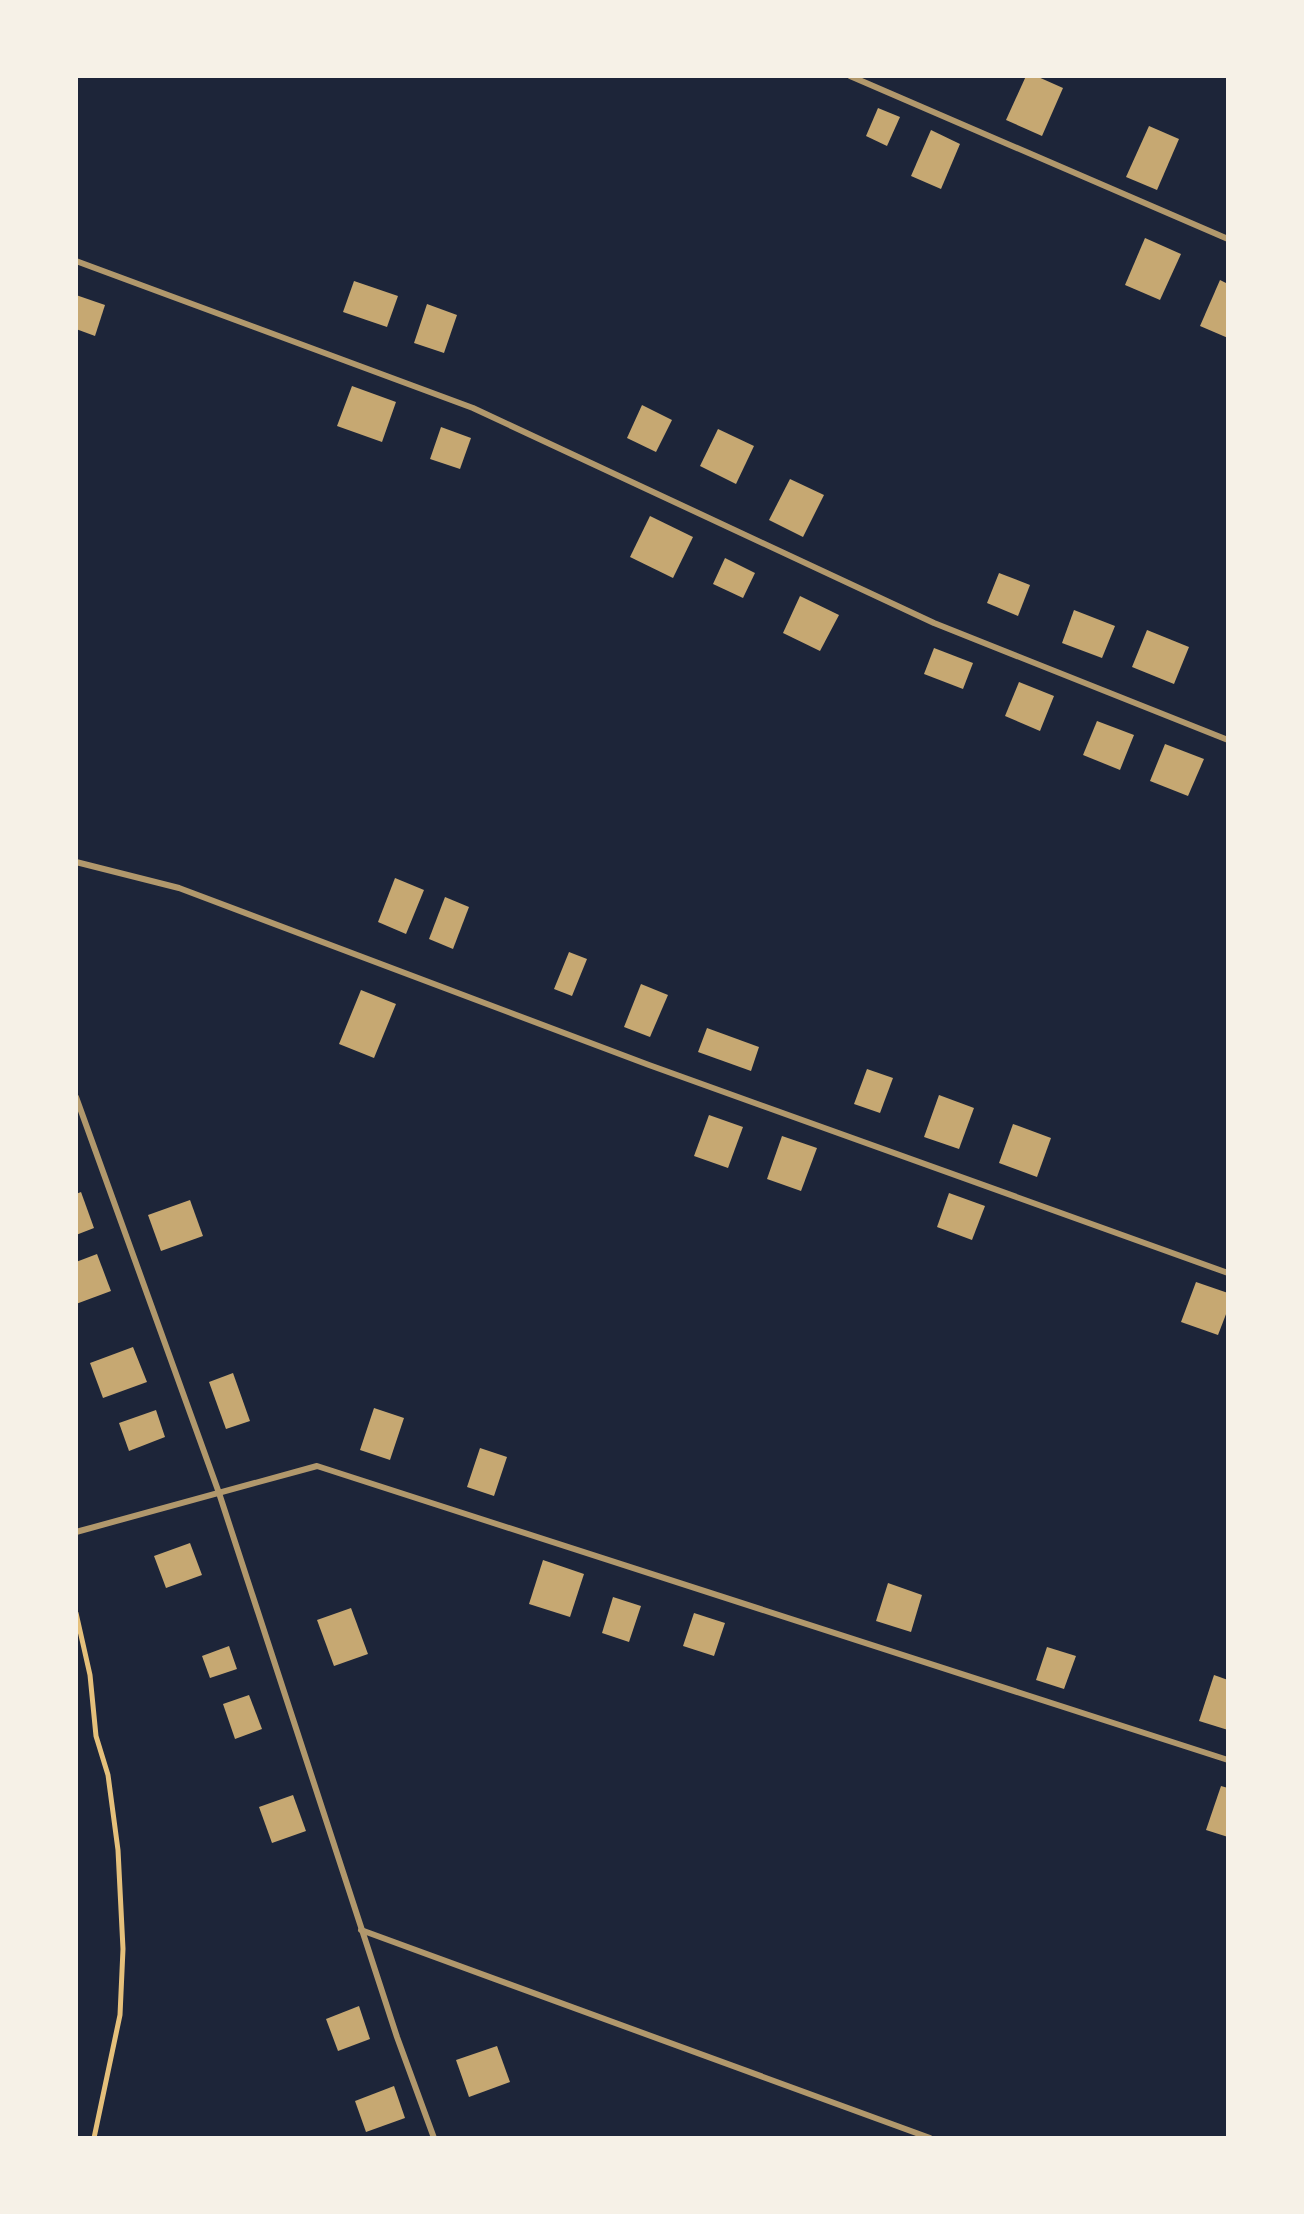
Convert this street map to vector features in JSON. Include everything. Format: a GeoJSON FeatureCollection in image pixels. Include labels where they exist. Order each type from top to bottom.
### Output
{"type":"FeatureCollection","features":[{"type":"Feature","properties":{"kind":"lane"},"geometry":{"type":"LineString","coordinates":[[850,76],[1228,239]]}},
{"type":"Feature","properties":{"kind":"lane"},"geometry":{"type":"LineString","coordinates":[[76,261],[473,408],[934,623],[1228,740]]}},
{"type":"Feature","properties":{"kind":"lane"},"geometry":{"type":"LineString","coordinates":[[76,862],[179,888],[649,1065],[1228,1273]]}},
{"type":"Feature","properties":{"kind":"lane"},"geometry":{"type":"LineString","coordinates":[[76,1097],[219,1493],[361,1930],[434,2138]]}},
{"type":"Feature","properties":{"kind":"lane"},"geometry":{"type":"LineString","coordinates":[[76,1532],[317,1466],[1228,1760]]}},
{"type":"Feature","properties":{"kind":"lane"},"geometry":{"type":"LineString","coordinates":[[361,1930],[930,2138]]}},
{"type":"Feature","properties":{"kind":"path"},"geometry":{"type":"LineString","coordinates":[[76,1613],[90,1675],[96,1736],[108,1775],[118,1850],[123,1949],[120,2015],[94,2138]]}},
{"type":"Feature","properties":{"kind":"shaded area"},"geometry":{"type":"Polygon","coordinates":[[[76,76],[1228,76],[1228,2138],[76,2138],[76,76]]]}},
{"type":"Feature","properties":{"kind":"building"},"geometry":{"type":"Polygon","coordinates":[[[1026,76],[1036,76],[1063,88],[1042,136],[1006,120],[1026,76]]]}},
{"type":"Feature","properties":{"kind":"building"},"geometry":{"type":"Polygon","coordinates":[[[878,108],[900,117],[887,146],[866,136],[878,108]]]}},
{"type":"Feature","properties":{"kind":"building"},"geometry":{"type":"Polygon","coordinates":[[[1149,126],[1179,139],[1157,190],[1126,177],[1149,126]]]}},
{"type":"Feature","properties":{"kind":"building"},"geometry":{"type":"Polygon","coordinates":[[[931,130],[960,144],[941,189],[911,176],[931,130]]]}},
{"type":"Feature","properties":{"kind":"building"},"geometry":{"type":"Polygon","coordinates":[[[1145,238],[1181,254],[1160,300],[1125,285],[1145,238]]]}},
{"type":"Feature","properties":{"kind":"building"},"geometry":{"type":"Polygon","coordinates":[[[1220,280],[1228,284],[1228,338],[1200,326],[1220,280]]]}},
{"type":"Feature","properties":{"kind":"building"},"geometry":{"type":"Polygon","coordinates":[[[354,281],[398,296],[387,327],[343,312],[354,281]]]}},
{"type":"Feature","properties":{"kind":"building"},"geometry":{"type":"Polygon","coordinates":[[[76,295],[105,305],[95,336],[76,329],[76,295]]]}},
{"type":"Feature","properties":{"kind":"building"},"geometry":{"type":"Polygon","coordinates":[[[427,304],[457,315],[444,353],[414,343],[427,304]]]}},
{"type":"Feature","properties":{"kind":"building"},"geometry":{"type":"Polygon","coordinates":[[[352,386],[396,402],[382,442],[337,426],[352,386]]]}},
{"type":"Feature","properties":{"kind":"building"},"geometry":{"type":"Polygon","coordinates":[[[642,405],[672,420],[656,452],[627,438],[642,405]]]}},
{"type":"Feature","properties":{"kind":"building"},"geometry":{"type":"Polygon","coordinates":[[[441,427],[471,438],[460,469],[430,459],[441,427]]]}},
{"type":"Feature","properties":{"kind":"building"},"geometry":{"type":"Polygon","coordinates":[[[718,429],[754,446],[736,484],[700,466],[718,429]]]}},
{"type":"Feature","properties":{"kind":"building"},"geometry":{"type":"Polygon","coordinates":[[[790,479],[824,495],[803,537],[769,520],[790,479]]]}},
{"type":"Feature","properties":{"kind":"building"},"geometry":{"type":"Polygon","coordinates":[[[650,516],[693,537],[673,578],[630,557],[650,516]]]}},
{"type":"Feature","properties":{"kind":"building"},"geometry":{"type":"Polygon","coordinates":[[[725,558],[755,573],[743,598],[713,584],[725,558]]]}},
{"type":"Feature","properties":{"kind":"building"},"geometry":{"type":"Polygon","coordinates":[[[999,573],[1030,585],[1018,616],[987,603],[999,573]]]}},
{"type":"Feature","properties":{"kind":"building"},"geometry":{"type":"Polygon","coordinates":[[[800,596],[839,615],[820,651],[783,633],[800,596]]]}},
{"type":"Feature","properties":{"kind":"building"},"geometry":{"type":"Polygon","coordinates":[[[1074,610],[1115,626],[1102,658],[1062,643],[1074,610]]]}},
{"type":"Feature","properties":{"kind":"building"},"geometry":{"type":"Polygon","coordinates":[[[1147,630],[1189,647],[1174,684],[1132,667],[1147,630]]]}},
{"type":"Feature","properties":{"kind":"building"},"geometry":{"type":"Polygon","coordinates":[[[934,648],[973,663],[963,689],[924,674],[934,648]]]}},
{"type":"Feature","properties":{"kind":"building"},"geometry":{"type":"Polygon","coordinates":[[[1019,682],[1054,696],[1040,731],[1005,716],[1019,682]]]}},
{"type":"Feature","properties":{"kind":"building"},"geometry":{"type":"Polygon","coordinates":[[[1097,721],[1134,735],[1120,770],[1083,755],[1097,721]]]}},
{"type":"Feature","properties":{"kind":"building"},"geometry":{"type":"Polygon","coordinates":[[[1165,744],[1204,759],[1188,796],[1150,781],[1165,744]]]}},
{"type":"Feature","properties":{"kind":"building"},"geometry":{"type":"Polygon","coordinates":[[[395,878],[424,890],[406,934],[378,922],[395,878]]]}},
{"type":"Feature","properties":{"kind":"building"},"geometry":{"type":"Polygon","coordinates":[[[445,897],[469,907],[453,949],[429,939],[445,897]]]}},
{"type":"Feature","properties":{"kind":"building"},"geometry":{"type":"Polygon","coordinates":[[[569,952],[587,959],[572,996],[554,989],[569,952]]]}},
{"type":"Feature","properties":{"kind":"building"},"geometry":{"type":"Polygon","coordinates":[[[641,984],[668,995],[650,1037],[624,1027],[641,984]]]}},
{"type":"Feature","properties":{"kind":"building"},"geometry":{"type":"Polygon","coordinates":[[[361,990],[396,1004],[374,1058],[339,1044],[361,990]]]}},
{"type":"Feature","properties":{"kind":"building"},"geometry":{"type":"Polygon","coordinates":[[[707,1028],[759,1047],[751,1071],[698,1052],[707,1028]]]}},
{"type":"Feature","properties":{"kind":"building"},"geometry":{"type":"Polygon","coordinates":[[[867,1069],[893,1078],[880,1113],[854,1104],[867,1069]]]}},
{"type":"Feature","properties":{"kind":"building"},"geometry":{"type":"Polygon","coordinates":[[[939,1095],[974,1108],[959,1149],[924,1137],[939,1095]]]}},
{"type":"Feature","properties":{"kind":"building"},"geometry":{"type":"Polygon","coordinates":[[[709,1115],[743,1127],[728,1168],[694,1156],[709,1115]]]}},
{"type":"Feature","properties":{"kind":"building"},"geometry":{"type":"Polygon","coordinates":[[[1013,1124],[1051,1138],[1037,1177],[999,1163],[1013,1124]]]}},
{"type":"Feature","properties":{"kind":"building"},"geometry":{"type":"Polygon","coordinates":[[[782,1136],[817,1148],[801,1191],[767,1179],[782,1136]]]}},
{"type":"Feature","properties":{"kind":"building"},"geometry":{"type":"Polygon","coordinates":[[[81,1192],[94,1228],[76,1235],[76,1194],[81,1192]]]}},
{"type":"Feature","properties":{"kind":"building"},"geometry":{"type":"Polygon","coordinates":[[[949,1193],[985,1206],[972,1240],[937,1227],[949,1193]]]}},
{"type":"Feature","properties":{"kind":"building"},"geometry":{"type":"Polygon","coordinates":[[[190,1200],[203,1236],[161,1251],[148,1215],[190,1200]]]}},
{"type":"Feature","properties":{"kind":"building"},"geometry":{"type":"Polygon","coordinates":[[[97,1254],[111,1291],[76,1304],[76,1262],[97,1254]]]}},
{"type":"Feature","properties":{"kind":"building"},"geometry":{"type":"Polygon","coordinates":[[[1196,1282],[1228,1293],[1228,1309],[1218,1335],[1181,1322],[1196,1282]]]}},
{"type":"Feature","properties":{"kind":"building"},"geometry":{"type":"Polygon","coordinates":[[[133,1347],[147,1382],[103,1398],[90,1363],[133,1347]]]}},
{"type":"Feature","properties":{"kind":"building"},"geometry":{"type":"Polygon","coordinates":[[[233,1373],[250,1421],[226,1429],[209,1382],[233,1373]]]}},
{"type":"Feature","properties":{"kind":"building"},"geometry":{"type":"Polygon","coordinates":[[[374,1408],[404,1418],[390,1460],[360,1450],[374,1408]]]}},
{"type":"Feature","properties":{"kind":"building"},"geometry":{"type":"Polygon","coordinates":[[[156,1410],[165,1437],[129,1451],[119,1423],[156,1410]]]}},
{"type":"Feature","properties":{"kind":"building"},"geometry":{"type":"Polygon","coordinates":[[[480,1448],[507,1457],[494,1496],[467,1487],[480,1448]]]}},
{"type":"Feature","properties":{"kind":"building"},"geometry":{"type":"Polygon","coordinates":[[[190,1543],[202,1575],[166,1588],[154,1556],[190,1543]]]}},
{"type":"Feature","properties":{"kind":"building"},"geometry":{"type":"Polygon","coordinates":[[[543,1560],[584,1574],[570,1617],[529,1604],[543,1560]]]}},
{"type":"Feature","properties":{"kind":"building"},"geometry":{"type":"Polygon","coordinates":[[[888,1583],[922,1595],[911,1632],[876,1621],[888,1583]]]}},
{"type":"Feature","properties":{"kind":"building"},"geometry":{"type":"Polygon","coordinates":[[[613,1597],[641,1606],[629,1642],[602,1633],[613,1597]]]}},
{"type":"Feature","properties":{"kind":"building"},"geometry":{"type":"Polygon","coordinates":[[[351,1608],[368,1654],[334,1666],[317,1620],[351,1608]]]}},
{"type":"Feature","properties":{"kind":"building"},"geometry":{"type":"Polygon","coordinates":[[[694,1613],[725,1623],[714,1656],[683,1646],[694,1613]]]}},
{"type":"Feature","properties":{"kind":"building"},"geometry":{"type":"Polygon","coordinates":[[[229,1646],[237,1669],[210,1678],[202,1656],[229,1646]]]}},
{"type":"Feature","properties":{"kind":"building"},"geometry":{"type":"Polygon","coordinates":[[[1047,1647],[1076,1656],[1064,1689],[1036,1680],[1047,1647]]]}},
{"type":"Feature","properties":{"kind":"building"},"geometry":{"type":"Polygon","coordinates":[[[1214,1675],[1228,1680],[1228,1730],[1199,1721],[1214,1675]]]}},
{"type":"Feature","properties":{"kind":"building"},"geometry":{"type":"Polygon","coordinates":[[[249,1695],[262,1729],[235,1739],[223,1704],[249,1695]]]}},
{"type":"Feature","properties":{"kind":"building"},"geometry":{"type":"Polygon","coordinates":[[[1221,1786],[1228,1788],[1228,1837],[1206,1830],[1221,1786]]]}},
{"type":"Feature","properties":{"kind":"building"},"geometry":{"type":"Polygon","coordinates":[[[293,1795],[306,1831],[272,1843],[259,1807],[293,1795]]]}},
{"type":"Feature","properties":{"kind":"building"},"geometry":{"type":"Polygon","coordinates":[[[359,2006],[370,2039],[338,2051],[326,2019],[359,2006]]]}},
{"type":"Feature","properties":{"kind":"building"},"geometry":{"type":"Polygon","coordinates":[[[497,2046],[510,2082],[469,2097],[456,2060],[497,2046]]]}},
{"type":"Feature","properties":{"kind":"building"},"geometry":{"type":"Polygon","coordinates":[[[394,2086],[405,2118],[366,2132],[355,2101],[394,2086]]]}}]}
